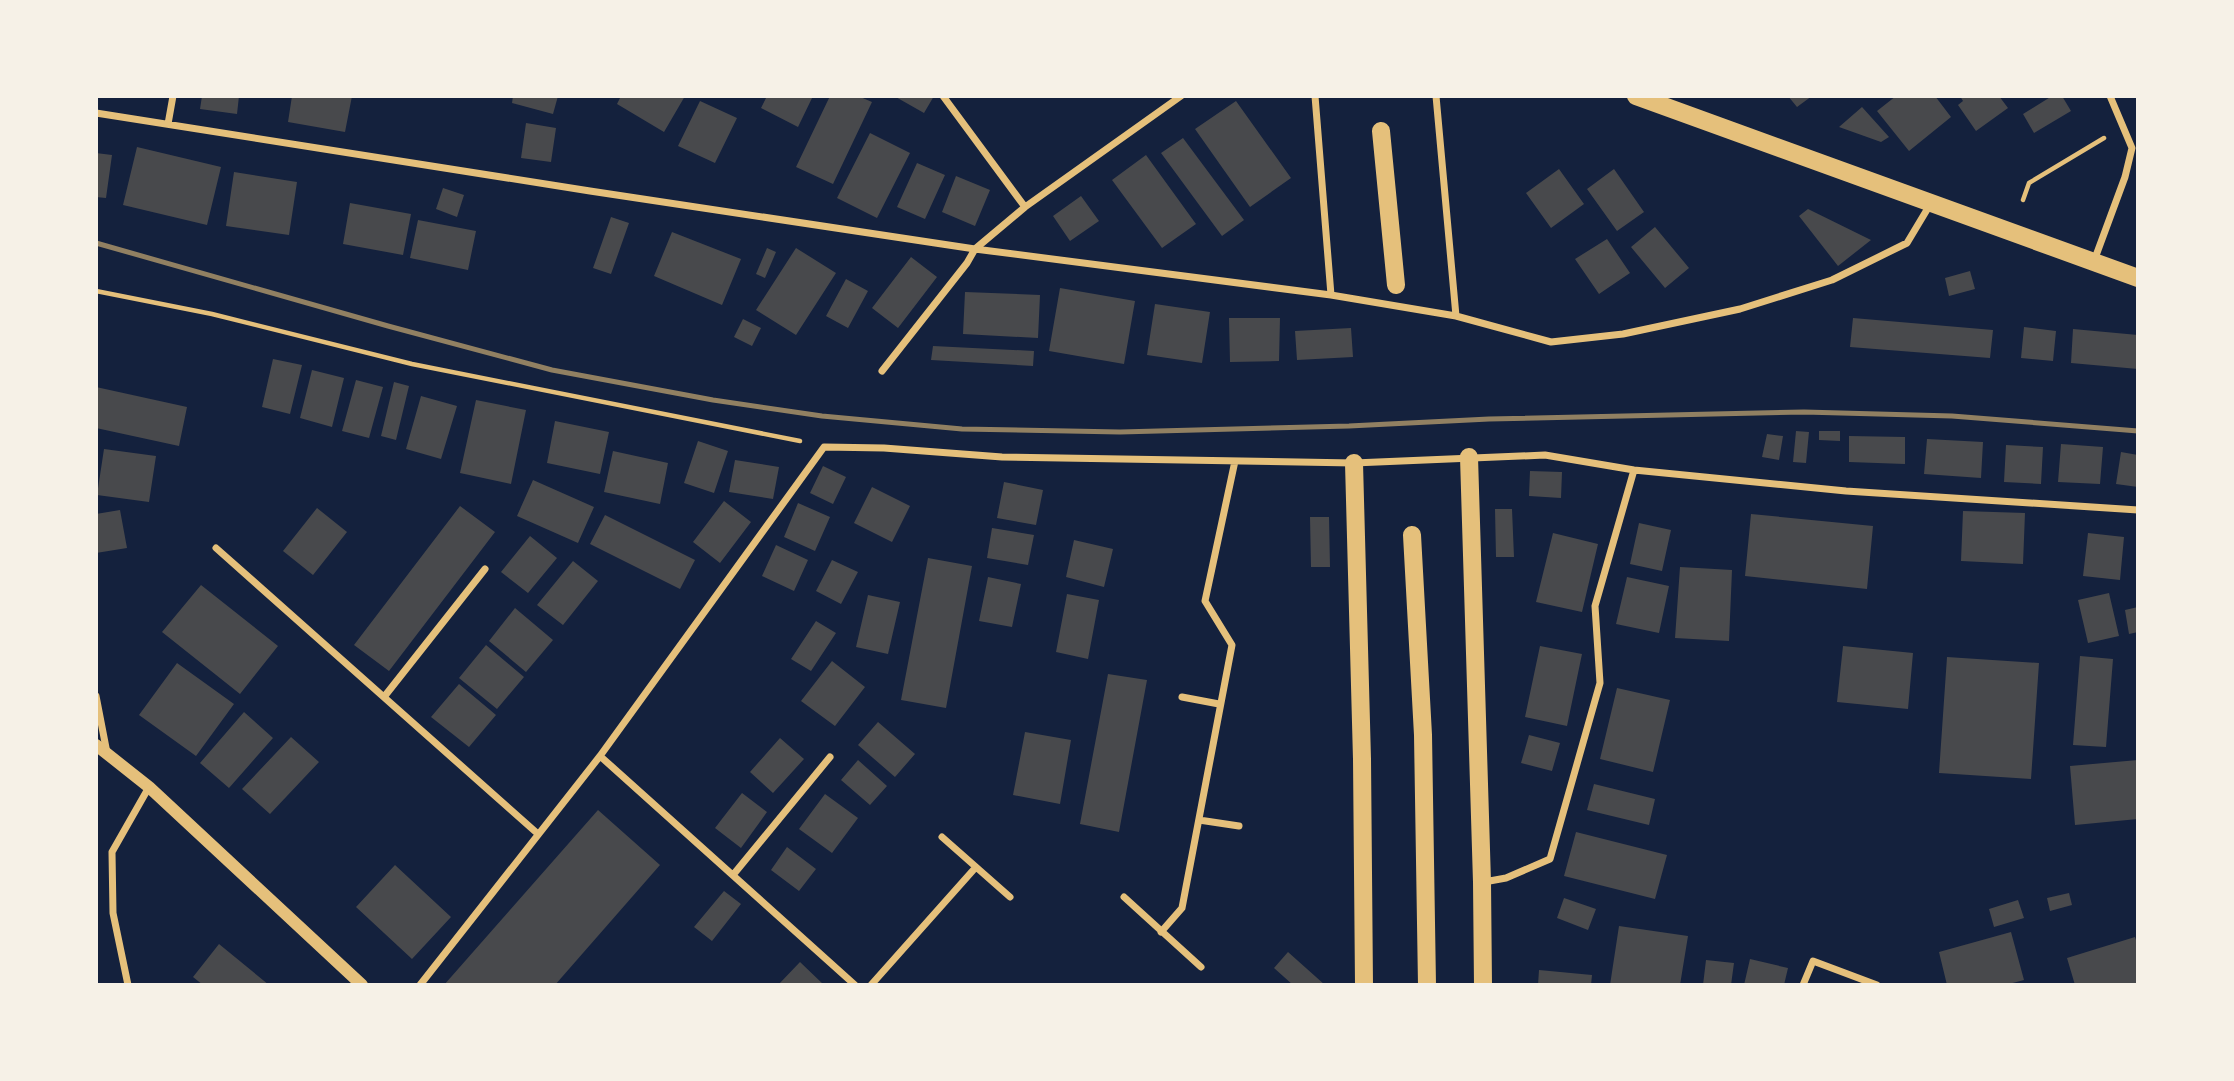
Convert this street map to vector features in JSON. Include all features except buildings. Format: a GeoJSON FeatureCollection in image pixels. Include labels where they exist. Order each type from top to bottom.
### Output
{"type":"FeatureCollection","features":[{"type":"Feature","properties":{"kind":"main road"},"geometry":{"type":"LineString","coordinates":[[1636,96],[2138,278]]}},
{"type":"Feature","properties":{"kind":"main road"},"geometry":{"type":"LineString","coordinates":[[1381,131],[1396,285]]}},
{"type":"Feature","properties":{"kind":"main road"},"geometry":{"type":"LineString","coordinates":[[1469,457],[1483,985]]}},
{"type":"Feature","properties":{"kind":"main road"},"geometry":{"type":"LineString","coordinates":[[1354,463],[1362,759],[1364,985]]}},
{"type":"Feature","properties":{"kind":"main road"},"geometry":{"type":"LineString","coordinates":[[1412,536],[1423,735],[1427,985]]}},
{"type":"Feature","properties":{"kind":"street"},"geometry":{"type":"LineString","coordinates":[[169,124],[173,96]]}},
{"type":"Feature","properties":{"kind":"street"},"geometry":{"type":"LineString","coordinates":[[943,96],[1025,207]]}},
{"type":"Feature","properties":{"kind":"street"},"geometry":{"type":"LineString","coordinates":[[882,371],[975,249],[1025,207],[1181,96]]}},
{"type":"Feature","properties":{"kind":"street"},"geometry":{"type":"LineString","coordinates":[[1315,96],[1331,295]]}},
{"type":"Feature","properties":{"kind":"street"},"geometry":{"type":"LineString","coordinates":[[1436,96],[1456,316]]}},
{"type":"Feature","properties":{"kind":"street"},"geometry":{"type":"LineString","coordinates":[[2094,261],[2128,167],[2132,148],[2110,96]]}},
{"type":"Feature","properties":{"kind":"street"},"geometry":{"type":"LineString","coordinates":[[96,113],[975,249],[1331,295],[1456,316],[1551,342],[1623,334],[1740,309],[1832,280],[1907,243],[1931,203]]}},
{"type":"Feature","properties":{"kind":"street"},"geometry":{"type":"LineString","coordinates":[[420,985],[600,756],[824,447],[884,448],[1002,457],[1354,463],[1545,455],[1634,470],[1846,491],[2138,510]]}},
{"type":"Feature","properties":{"kind":"street"},"geometry":{"type":"LineString","coordinates":[[1161,932],[1182,908],[1232,645],[1205,601],[1235,461]]}},
{"type":"Feature","properties":{"kind":"street"},"geometry":{"type":"LineString","coordinates":[[1482,882],[1506,878],[1550,859],[1600,683],[1595,606],[1634,470]]}},
{"type":"Feature","properties":{"kind":"street"},"geometry":{"type":"LineString","coordinates":[[216,548],[538,834]]}},
{"type":"Feature","properties":{"kind":"street"},"geometry":{"type":"LineString","coordinates":[[384,697],[485,569]]}},
{"type":"Feature","properties":{"kind":"street"},"geometry":{"type":"LineString","coordinates":[[96,696],[102,749],[149,788],[362,985]]}},
{"type":"Feature","properties":{"kind":"street"},"geometry":{"type":"LineString","coordinates":[[1182,697],[1219,704]]}},
{"type":"Feature","properties":{"kind":"street"},"geometry":{"type":"LineString","coordinates":[[600,756],[855,985]]}},
{"type":"Feature","properties":{"kind":"street"},"geometry":{"type":"LineString","coordinates":[[733,875],[830,757]]}},
{"type":"Feature","properties":{"kind":"street"},"geometry":{"type":"LineString","coordinates":[[128,985],[113,913],[112,852],[149,788]]}},
{"type":"Feature","properties":{"kind":"street"},"geometry":{"type":"LineString","coordinates":[[1199,820],[1239,826]]}},
{"type":"Feature","properties":{"kind":"street"},"geometry":{"type":"LineString","coordinates":[[942,837],[1010,897]]}},
{"type":"Feature","properties":{"kind":"street"},"geometry":{"type":"LineString","coordinates":[[871,985],[976,867]]}},
{"type":"Feature","properties":{"kind":"street"},"geometry":{"type":"LineString","coordinates":[[1124,897],[1200,967]]}},
{"type":"Feature","properties":{"kind":"street"},"geometry":{"type":"LineString","coordinates":[[1803,985],[1813,961],[1877,985]]}},
{"type":"Feature","properties":{"kind":"path"},"geometry":{"type":"LineString","coordinates":[[2023,200],[2029,183],[2123,127]]}},
{"type":"Feature","properties":{"kind":"path"},"geometry":{"type":"LineString","coordinates":[[96,291],[212,314],[412,364],[824,447]]}},
{"type":"Feature","properties":{"kind":"railway"},"geometry":{"type":"LineString","coordinates":[[96,243],[552,370],[713,400],[822,416],[962,429],[1120,432],[1489,419],[1804,412],[1952,416],[2138,431]]}}]}
